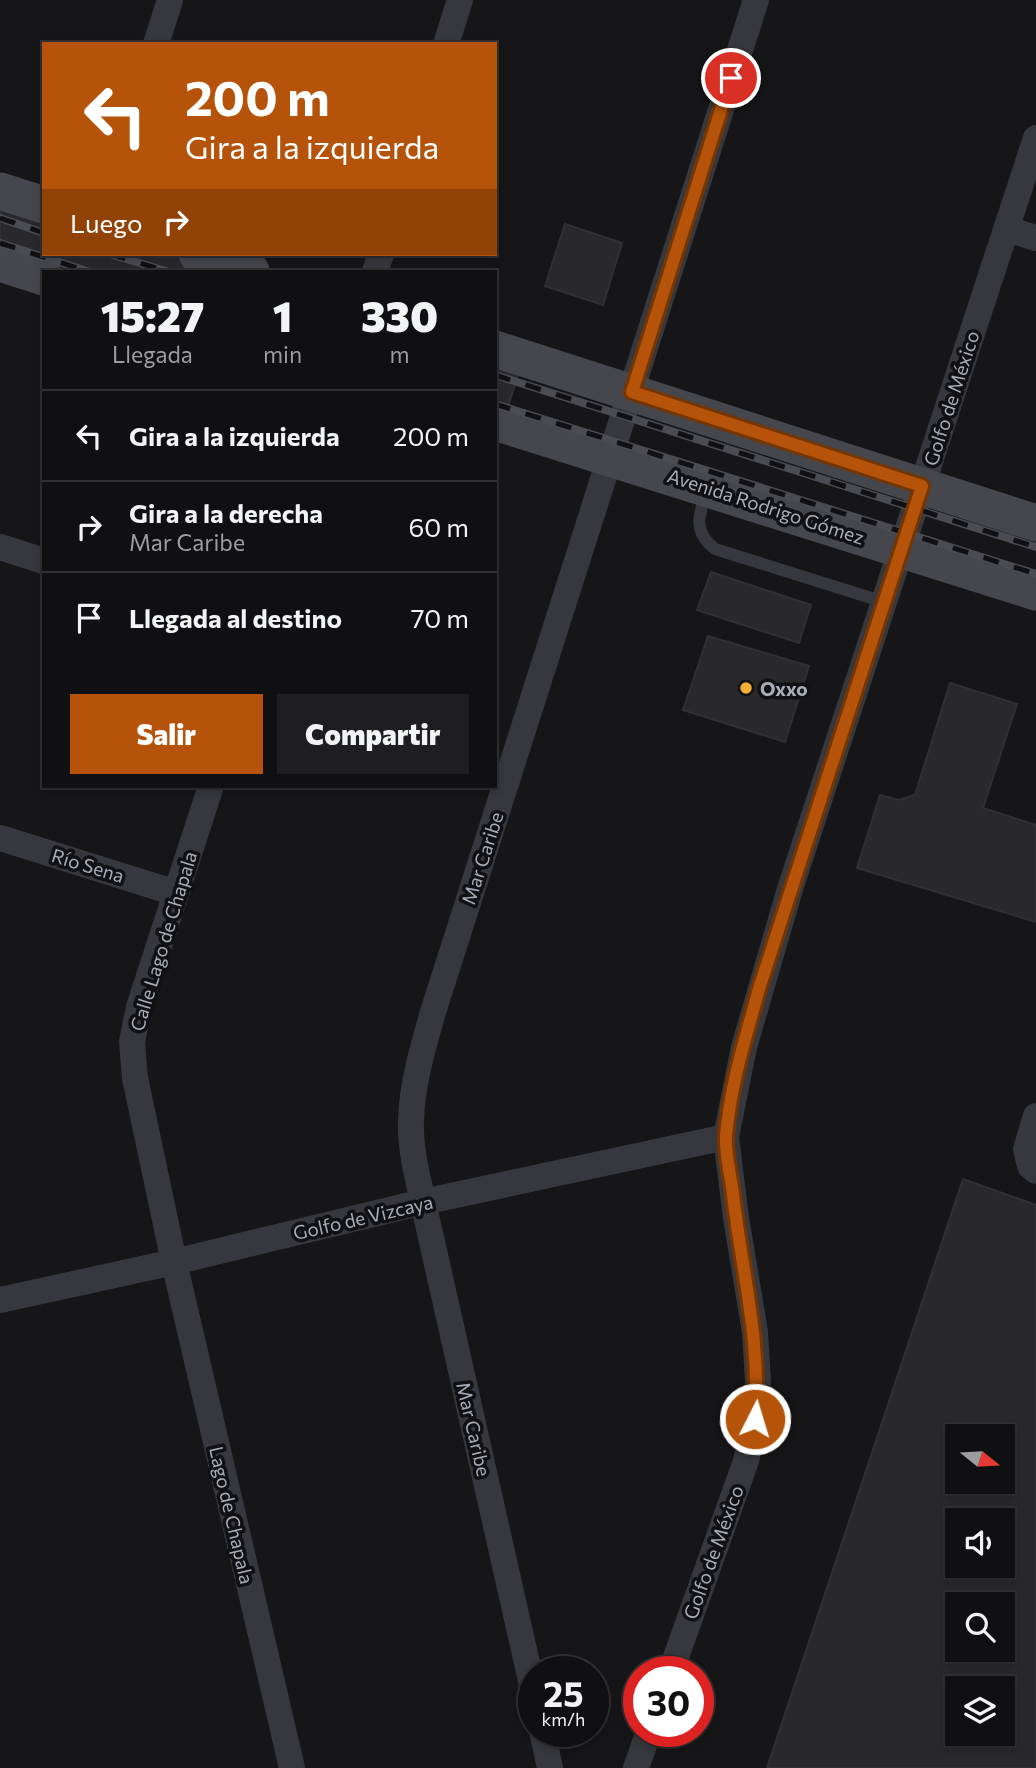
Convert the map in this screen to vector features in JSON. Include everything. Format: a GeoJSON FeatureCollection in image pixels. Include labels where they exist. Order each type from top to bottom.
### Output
{"type":"FeatureCollection","features":[{"type":"Feature","properties":{"kind":"main road"},"geometry":{"type":"LineString","coordinates":[[0,191],[42,204]]}},
{"type":"Feature","properties":{"kind":"main road"},"geometry":{"type":"LineString","coordinates":[[203,256],[248,270]]}},
{"type":"Feature","properties":{"kind":"main road"},"geometry":{"type":"LineString","coordinates":[[0,263],[42,276]]}},
{"type":"Feature","properties":{"kind":"main road"},"geometry":{"type":"LineString","coordinates":[[497,350],[1036,523]]}},
{"type":"Feature","properties":{"kind":"main road","name":"Avenida Rodrigo Gómez"},"geometry":{"type":"LineString","coordinates":[[497,423],[1036,592]]}},
{"type":"Feature","properties":{"kind":"street"},"geometry":{"type":"LineString","coordinates":[[157,42],[170,0]]}},
{"type":"Feature","properties":{"kind":"street"},"geometry":{"type":"LineString","coordinates":[[447,42],[460,0]]}},
{"type":"Feature","properties":{"kind":"street","name":"Mar Caribe"},"geometry":{"type":"LineString","coordinates":[[525,1656],[413,1154],[411,1120],[418,1065],[755,0]]}},
{"type":"Feature","properties":{"kind":"street","name":"Golfo de México"},"geometry":{"type":"LineString","coordinates":[[676,1656],[746,1461],[755,1419],[758,1382],[755,1332],[726,1137],[744,1047],[763,977],[1036,138]]}},
{"type":"Feature","properties":{"kind":"street"},"geometry":{"type":"LineString","coordinates":[[1007,229],[1036,238]]}},
{"type":"Feature","properties":{"kind":"street"},"geometry":{"type":"LineString","coordinates":[[0,547],[42,560]]}},
{"type":"Feature","properties":{"kind":"street","name":"Calle Lago de Chapala"},"geometry":{"type":"LineString","coordinates":[[174,1262],[135,1078],[132,1042],[139,1007],[210,788]]}},
{"type":"Feature","properties":{"kind":"street","name":"Río Sena"},"geometry":{"type":"LineString","coordinates":[[0,838],[176,893]]}},
{"type":"Feature","properties":{"kind":"street"},"geometry":{"type":"LineString","coordinates":[[1033,1169],[1026,1149],[1036,1116]]}},
{"type":"Feature","properties":{"kind":"street","name":"Golfo de Vizcaya"},"geometry":{"type":"LineString","coordinates":[[0,1300],[174,1262],[423,1202],[726,1137]]}},
{"type":"Feature","properties":{"kind":"street","name":"Lago de Chapala"},"geometry":{"type":"LineString","coordinates":[[174,1262],[292,1768]]}},
{"type":"Feature","properties":{"kind":"street"},"geometry":{"type":"LineString","coordinates":[[546,1747],[551,1768]]}},
{"type":"Feature","properties":{"kind":"street"},"geometry":{"type":"LineString","coordinates":[[636,1768],[643,1747]]}},
{"type":"Feature","properties":{"kind":"lane"},"geometry":{"type":"LineString","coordinates":[[708,487],[698,529],[703,540],[715,548],[884,602]]}},
{"type":"Feature","properties":{"kind":"building"},"geometry":{"type":"Polygon","coordinates":[[[0,195],[42,208],[42,256],[192,256],[238,270],[42,271],[0,266],[0,195]]]}},
{"type":"Feature","properties":{"kind":"building"},"geometry":{"type":"Polygon","coordinates":[[[565,224],[622,243],[603,305],[545,286],[565,224]]]}},
{"type":"Feature","properties":{"kind":"building"},"geometry":{"type":"Polygon","coordinates":[[[497,354],[519,372],[502,425],[497,424],[497,354]]]}},
{"type":"Feature","properties":{"kind":"building","name":"Oxxo"},"geometry":{"type":"Polygon","coordinates":[[[711,572],[811,605],[799,643],[697,610],[711,572]]]}},
{"type":"Feature","properties":{"kind":"building","name":"Oxxo"},"geometry":{"type":"Polygon","coordinates":[[[708,636],[809,666],[785,742],[683,710],[708,636]]]}},
{"type":"Feature","properties":{"kind":"building"},"geometry":{"type":"Polygon","coordinates":[[[950,683],[1017,704],[983,808],[1036,825],[1036,922],[857,868],[880,795],[899,800],[915,795],[950,683]]]}},
{"type":"Feature","properties":{"kind":"building"},"geometry":{"type":"Polygon","coordinates":[[[963,1179],[1036,1205],[1036,1768],[767,1768],[963,1179]]]}},
{"type":"Feature","properties":{"kind":"railway"},"geometry":{"type":"LineString","coordinates":[[0,218],[42,232]]}},
{"type":"Feature","properties":{"kind":"railway"},"geometry":{"type":"LineString","coordinates":[[0,243],[84,270]]}},
{"type":"Feature","properties":{"kind":"railway"},"geometry":{"type":"LineString","coordinates":[[117,256],[163,270]]}},
{"type":"Feature","properties":{"kind":"railway"},"geometry":{"type":"LineString","coordinates":[[497,376],[1036,547]]}},
{"type":"Feature","properties":{"kind":"railway"},"geometry":{"type":"LineString","coordinates":[[497,405],[1036,574]]}},
{"type":"Feature","properties":{"kind":"place","name":"Oxxo"},"geometry":{"type":"Point","coordinates":[746,688]}},
{"type":"Feature","properties":{"kind":"route"},"geometry":{"type":"LineString","coordinates":[[731,78],[632,392],[922,486],[759,989],[726,1137],[755,1332],[758,1382],[755,1419]]}}]}
